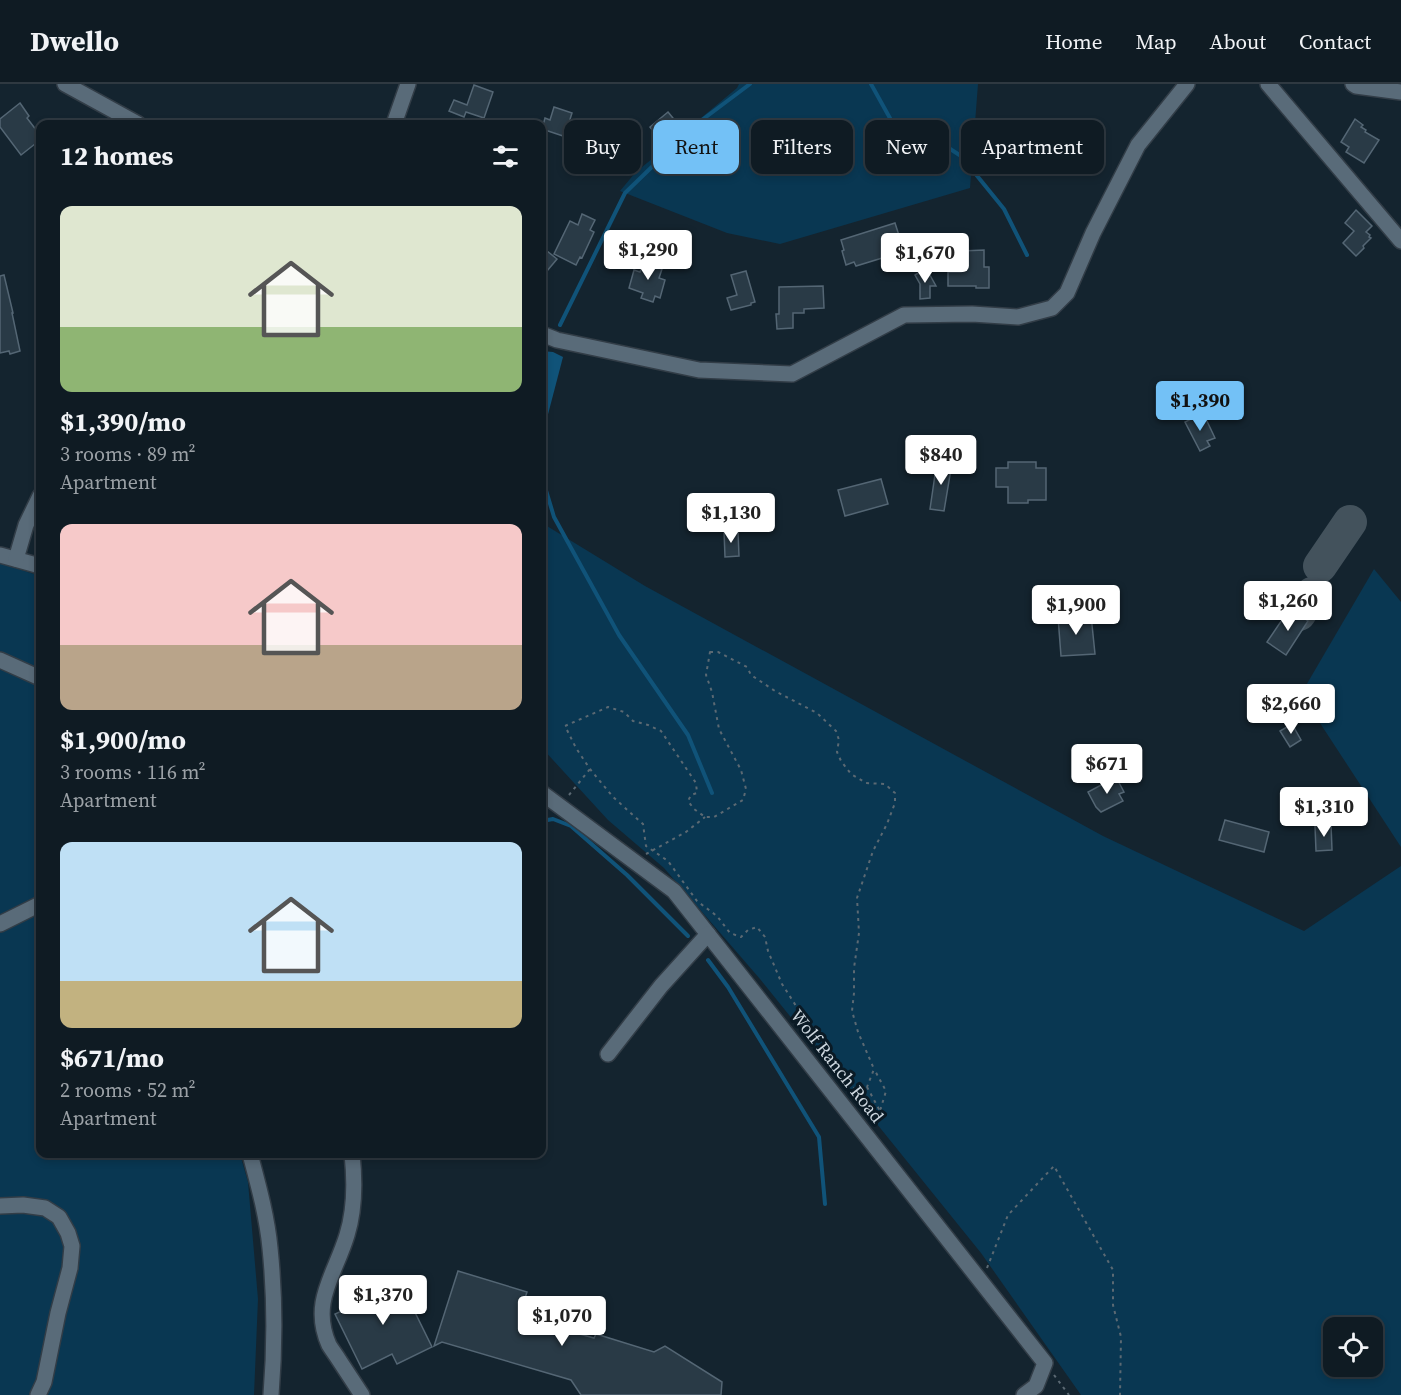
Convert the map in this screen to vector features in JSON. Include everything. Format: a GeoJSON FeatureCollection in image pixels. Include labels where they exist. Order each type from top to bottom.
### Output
{"type":"FeatureCollection","features":[{"type":"Feature","properties":{"kind":"street"},"geometry":{"type":"LineString","coordinates":[[65,84],[131,120]]}},
{"type":"Feature","properties":{"kind":"street"},"geometry":{"type":"LineString","coordinates":[[395,120],[408,84]]}},
{"type":"Feature","properties":{"kind":"street"},"geometry":{"type":"LineString","coordinates":[[546,336],[556,340],[699,370],[792,374],[904,315],[972,314],[1018,317],[1052,308],[1067,293],[1093,233],[1138,145],[1187,84]]}},
{"type":"Feature","properties":{"kind":"street"},"geometry":{"type":"LineString","coordinates":[[1268,84],[1401,241]]}},
{"type":"Feature","properties":{"kind":"street"},"geometry":{"type":"LineString","coordinates":[[1353,84],[1401,92]]}},
{"type":"Feature","properties":{"kind":"street"},"geometry":{"type":"LineString","coordinates":[[16,559],[26,525],[36,503]]}},
{"type":"Feature","properties":{"kind":"street"},"geometry":{"type":"LineString","coordinates":[[0,555],[36,565]]}},
{"type":"Feature","properties":{"kind":"street"},"geometry":{"type":"LineString","coordinates":[[0,660],[36,676]]}},
{"type":"Feature","properties":{"kind":"street","name":"Wolf Ranch Road"},"geometry":{"type":"LineString","coordinates":[[546,796],[674,891],[1045,1363]]}},
{"type":"Feature","properties":{"kind":"street"},"geometry":{"type":"LineString","coordinates":[[0,924],[36,906]]}},
{"type":"Feature","properties":{"kind":"street"},"geometry":{"type":"LineString","coordinates":[[608,1054],[661,986],[708,934]]}},
{"type":"Feature","properties":{"kind":"street"},"geometry":{"type":"LineString","coordinates":[[251,1158],[270,1246],[274,1300],[271,1395]]}},
{"type":"Feature","properties":{"kind":"street"},"geometry":{"type":"LineString","coordinates":[[352,1158],[354,1191],[348,1234],[326,1290],[322,1308],[329,1346],[362,1395]]}},
{"type":"Feature","properties":{"kind":"street"},"geometry":{"type":"LineString","coordinates":[[0,1206],[23,1204],[45,1208],[59,1217],[72,1246],[70,1268],[44,1382],[38,1395]]}},
{"type":"Feature","properties":{"kind":"street"},"geometry":{"type":"LineString","coordinates":[[1023,1395],[1036,1386],[1045,1363]]}},
{"type":"Feature","properties":{"kind":"path"},"geometry":{"type":"LineString","coordinates":[[874,1069],[867,1087],[861,1091],[849,1086],[817,1033],[798,1010],[782,984],[768,951],[765,936],[758,927],[748,930],[741,937],[730,933],[717,916],[697,901],[668,861],[646,846],[643,824],[613,797],[590,769],[565,726],[609,707],[624,712],[633,721],[661,731],[696,783],[697,794],[691,795],[688,801],[705,817],[714,817],[743,800],[746,789],[741,770],[719,729],[712,692],[706,675],[710,652],[718,652],[747,667],[751,675],[767,686],[817,713],[836,731],[839,740],[837,752],[851,774],[866,783],[885,784],[895,793],[895,803],[873,850],[857,898],[859,933],[854,968],[852,1011],[858,1032],[886,1091],[880,1112]]}},
{"type":"Feature","properties":{"kind":"path"},"geometry":{"type":"LineString","coordinates":[[561,807],[590,769]]}},
{"type":"Feature","properties":{"kind":"path"},"geometry":{"type":"LineString","coordinates":[[633,861],[686,832],[705,817]]}},
{"type":"Feature","properties":{"kind":"path"},"geometry":{"type":"LineString","coordinates":[[867,1087],[880,1112]]}},
{"type":"Feature","properties":{"kind":"path"},"geometry":{"type":"LineString","coordinates":[[854,1120],[880,1112]]}},
{"type":"Feature","properties":{"kind":"path"},"geometry":{"type":"LineString","coordinates":[[981,1281],[1008,1215],[1054,1166],[1113,1270],[1113,1305],[1121,1336],[1120,1395]]}},
{"type":"Feature","properties":{"kind":"path"},"geometry":{"type":"LineString","coordinates":[[1045,1363],[1070,1395]]}},
{"type":"Feature","properties":{"kind":"shaded area"},"geometry":{"type":"Polygon","coordinates":[[[739,84],[978,84],[975,120],[961,120],[961,174],[971,174],[970,188],[780,244],[727,233],[620,191],[634,174],[641,174],[641,168],[653,158],[653,174],[739,174],[739,120],[699,120],[739,84]]]}},
{"type":"Feature","properties":{"kind":"shaded area"},"geometry":{"type":"Polygon","coordinates":[[[546,351],[563,357],[546,422],[546,351]]]}},
{"type":"Feature","properties":{"kind":"shaded area"},"geometry":{"type":"Polygon","coordinates":[[[546,525],[645,586],[1103,836],[1304,931],[1401,866],[1401,1395],[1081,1395],[981,1253],[760,979],[664,868],[608,820],[546,752],[546,525]]]}},
{"type":"Feature","properties":{"kind":"shaded area"},"geometry":{"type":"Polygon","coordinates":[[[0,563],[36,575],[36,1158],[241,1158],[248,1182],[258,1299],[254,1395],[0,1395],[0,563]]]}},
{"type":"Feature","properties":{"kind":"shaded area"},"geometry":{"type":"Polygon","coordinates":[[[1374,569],[1401,602],[1401,847],[1301,694],[1374,569]]]}},
{"type":"Feature","properties":{"kind":"building"},"geometry":{"type":"Polygon","coordinates":[[[474,85],[493,92],[484,118],[466,112],[464,117],[449,111],[454,100],[467,105],[474,85]]]}},
{"type":"Feature","properties":{"kind":"building"},"geometry":{"type":"Polygon","coordinates":[[[20,103],[36,130],[36,143],[21,155],[0,127],[0,119],[20,103]]]}},
{"type":"Feature","properties":{"kind":"building"},"geometry":{"type":"Polygon","coordinates":[[[554,107],[572,113],[570,120],[564,120],[563,136],[546,130],[545,118],[550,120],[554,107]]]}},
{"type":"Feature","properties":{"kind":"building"},"geometry":{"type":"Polygon","coordinates":[[[668,112],[675,120],[658,120],[668,112]]]}},
{"type":"Feature","properties":{"kind":"building"},"geometry":{"type":"Polygon","coordinates":[[[1355,119],[1363,125],[1361,127],[1366,130],[1365,132],[1379,140],[1364,163],[1346,152],[1349,147],[1341,142],[1355,119]]]}},
{"type":"Feature","properties":{"kind":"building"},"geometry":{"type":"Polygon","coordinates":[[[1356,210],[1372,226],[1366,232],[1371,238],[1356,256],[1343,243],[1354,231],[1345,223],[1356,210]]]}},
{"type":"Feature","properties":{"kind":"building"},"geometry":{"type":"Polygon","coordinates":[[[582,214],[595,220],[590,230],[594,232],[582,258],[580,257],[576,265],[554,254],[570,221],[578,225],[582,214]]]}},
{"type":"Feature","properties":{"kind":"building"},"geometry":{"type":"Polygon","coordinates":[[[895,223],[903,248],[890,251],[892,255],[856,266],[854,262],[846,265],[841,240],[895,223]]]}},
{"type":"Feature","properties":{"kind":"building"},"geometry":{"type":"Polygon","coordinates":[[[546,250],[557,259],[546,272],[546,250]]]}},
{"type":"Feature","properties":{"kind":"building"},"geometry":{"type":"Polygon","coordinates":[[[984,250],[984,267],[989,267],[989,288],[948,286],[948,272],[961,272],[962,251],[984,250]]]}},
{"type":"Feature","properties":{"kind":"building"},"geometry":{"type":"Polygon","coordinates":[[[644,259],[654,262],[653,266],[662,269],[659,278],[665,280],[660,298],[655,296],[653,302],[641,298],[643,293],[629,288],[634,270],[640,272],[644,259]]]}},
{"type":"Feature","properties":{"kind":"building"},"geometry":{"type":"Polygon","coordinates":[[[926,268],[936,286],[930,286],[930,298],[920,299],[920,284],[915,275],[926,268]]]}},
{"type":"Feature","properties":{"kind":"building"},"geometry":{"type":"Polygon","coordinates":[[[746,271],[755,302],[731,310],[727,298],[737,295],[731,275],[746,271]]]}},
{"type":"Feature","properties":{"kind":"building"},"geometry":{"type":"Polygon","coordinates":[[[4,275],[20,351],[10,354],[9,351],[0,353],[0,276],[4,275]]]}},
{"type":"Feature","properties":{"kind":"building"},"geometry":{"type":"Polygon","coordinates":[[[823,286],[824,308],[804,309],[804,313],[793,313],[793,328],[777,329],[779,287],[823,286]]]}},
{"type":"Feature","properties":{"kind":"building"},"geometry":{"type":"Polygon","coordinates":[[[1197,416],[1199,420],[1205,417],[1215,438],[1207,441],[1210,446],[1200,451],[1185,422],[1197,416]]]}},
{"type":"Feature","properties":{"kind":"building"},"geometry":{"type":"Polygon","coordinates":[[[937,461],[952,463],[944,511],[930,509],[937,461]]]}},
{"type":"Feature","properties":{"kind":"building"},"geometry":{"type":"Polygon","coordinates":[[[1008,462],[1036,462],[1036,468],[1046,468],[1046,500],[1008,503],[1008,487],[996,487],[996,468],[1008,468],[1008,462]]]}},
{"type":"Feature","properties":{"kind":"building"},"geometry":{"type":"Polygon","coordinates":[[[881,479],[888,504],[845,516],[838,490],[881,479]]]}},
{"type":"Feature","properties":{"kind":"building"},"geometry":{"type":"Polygon","coordinates":[[[724,531],[738,531],[739,556],[725,557],[724,531]]]}},
{"type":"Feature","properties":{"kind":"building"},"geometry":{"type":"Polygon","coordinates":[[[1290,608],[1308,621],[1286,655],[1267,642],[1290,608]]]}},
{"type":"Feature","properties":{"kind":"building"},"geometry":{"type":"Polygon","coordinates":[[[1091,615],[1095,654],[1061,656],[1058,617],[1091,615]]]}},
{"type":"Feature","properties":{"kind":"building"},"geometry":{"type":"Polygon","coordinates":[[[1292,724],[1301,740],[1290,747],[1280,731],[1292,724]]]}},
{"type":"Feature","properties":{"kind":"building"},"geometry":{"type":"Polygon","coordinates":[[[1116,777],[1124,792],[1119,794],[1123,801],[1101,812],[1088,792],[1116,777]]]}},
{"type":"Feature","properties":{"kind":"building"},"geometry":{"type":"Polygon","coordinates":[[[1225,820],[1269,832],[1264,852],[1219,840],[1225,820]]]}},
{"type":"Feature","properties":{"kind":"building"},"geometry":{"type":"Polygon","coordinates":[[[1331,824],[1332,850],[1316,851],[1315,826],[1331,824]]]}},
{"type":"Feature","properties":{"kind":"building"},"geometry":{"type":"Polygon","coordinates":[[[458,1271],[527,1292],[519,1317],[594,1338],[596,1334],[654,1352],[665,1346],[722,1382],[721,1395],[581,1395],[571,1380],[442,1342],[434,1346],[458,1271]]]}},
{"type":"Feature","properties":{"kind":"building"},"geometry":{"type":"Polygon","coordinates":[[[386,1281],[389,1287],[400,1282],[432,1347],[397,1364],[392,1354],[362,1369],[335,1314],[346,1309],[343,1303],[386,1281]]]}},
{"type":"Feature","properties":{"kind":"waterway"},"geometry":{"type":"LineString","coordinates":[[560,325],[625,193],[694,126],[750,84]]}},
{"type":"Feature","properties":{"kind":"waterway"},"geometry":{"type":"LineString","coordinates":[[871,84],[891,120],[924,132],[961,156],[1004,209],[1027,255]]}},
{"type":"Feature","properties":{"kind":"waterway"},"geometry":{"type":"LineString","coordinates":[[546,490],[554,517],[619,635],[688,735],[712,793]]}},
{"type":"Feature","properties":{"kind":"waterway"},"geometry":{"type":"LineString","coordinates":[[546,820],[553,819],[571,826],[627,875],[688,936]]}},
{"type":"Feature","properties":{"kind":"waterway"},"geometry":{"type":"LineString","coordinates":[[708,960],[728,987],[819,1137],[825,1204]]}},
{"type":"Feature","properties":{"kind":"taxiway"},"geometry":{"type":"LineString","coordinates":[[1320,566],[1350,522]]}},
{"type":"Feature","properties":{"kind":"taxiway"},"geometry":{"type":"LineString","coordinates":[[1299,614],[1312,594]]}}]}
